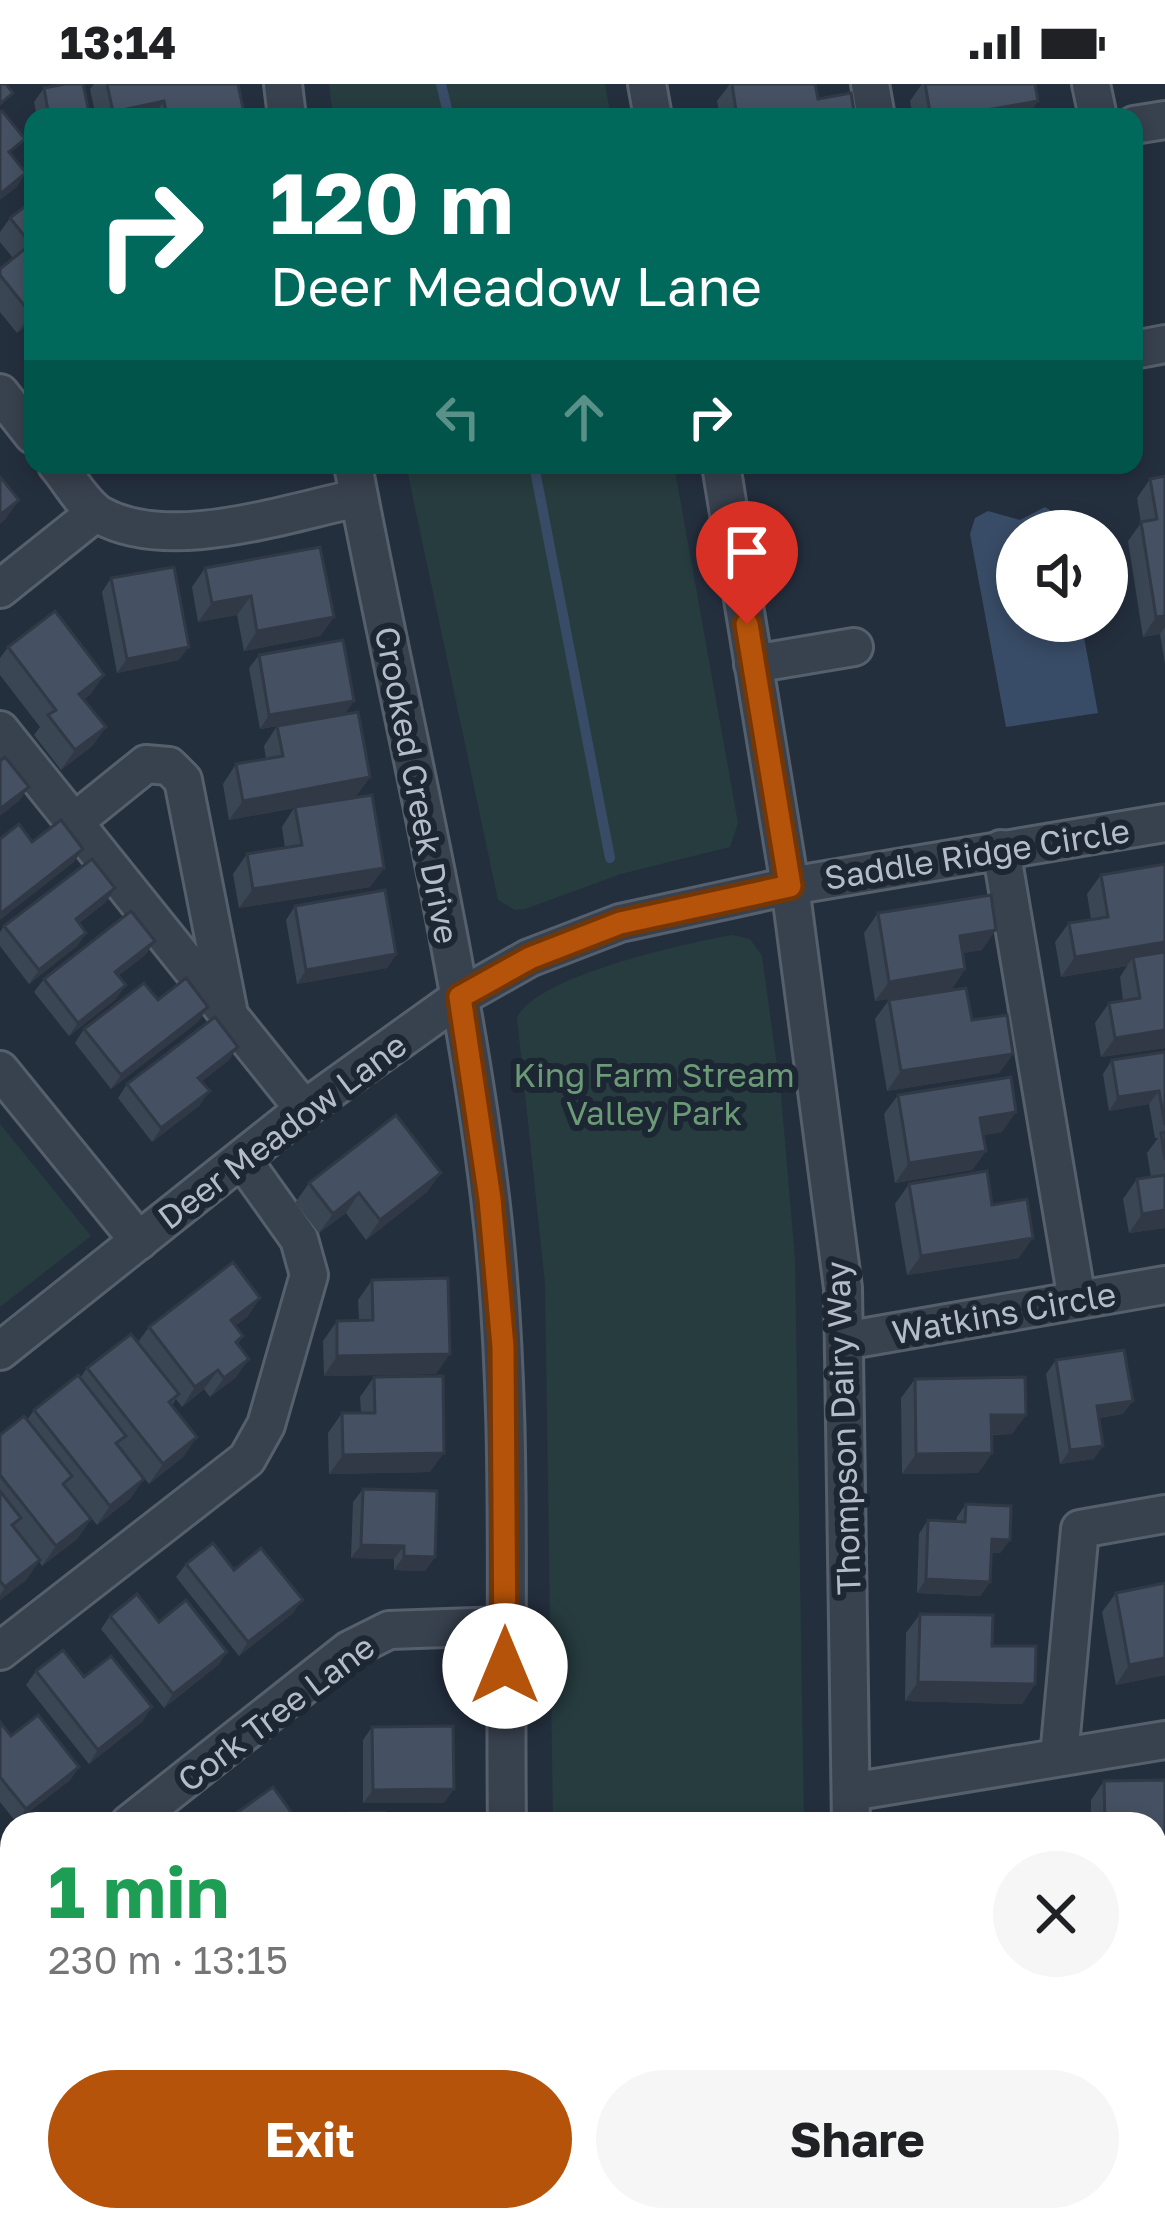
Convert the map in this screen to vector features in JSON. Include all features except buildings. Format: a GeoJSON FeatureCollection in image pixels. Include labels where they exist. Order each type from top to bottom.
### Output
{"type":"FeatureCollection","features":[{"type":"Feature","properties":{"kind":"street"},"geometry":{"type":"LineString","coordinates":[[0,394],[24,424]]}},
{"type":"Feature","properties":{"kind":"street"},"geometry":{"type":"LineString","coordinates":[[64,474],[95,513],[124,525],[173,532],[356,482]]}},
{"type":"Feature","properties":{"kind":"street","name":"Thompson Dairy Way"},"geometry":{"type":"LineString","coordinates":[[722,474],[790,886],[844,1288],[851,1808]]}},
{"type":"Feature","properties":{"kind":"street","name":"Crooked Creek Drive"},"geometry":{"type":"LineString","coordinates":[[356,482],[460,997],[490,1199],[503,1347],[507,1812]]}},
{"type":"Feature","properties":{"kind":"street"},"geometry":{"type":"LineString","coordinates":[[0,589],[95,513]]}},
{"type":"Feature","properties":{"kind":"street"},"geometry":{"type":"LineString","coordinates":[[753,664],[854,647]]}},
{"type":"Feature","properties":{"kind":"street"},"geometry":{"type":"LineString","coordinates":[[0,730],[304,1109]]}},
{"type":"Feature","properties":{"kind":"street"},"geometry":{"type":"LineString","coordinates":[[74,822],[146,764],[169,766],[183,780],[230,1017]]}},
{"type":"Feature","properties":{"kind":"street","name":"Saddle Ridge Circle"},"geometry":{"type":"LineString","coordinates":[[790,886],[1165,823]]}},
{"type":"Feature","properties":{"kind":"street"},"geometry":{"type":"LineString","coordinates":[[1001,849],[1077,1300]]}},
{"type":"Feature","properties":{"kind":"street","name":"Deer Meadow Lane"},"geometry":{"type":"LineString","coordinates":[[0,1351],[304,1109],[460,997],[530,958],[620,923],[790,886]]}},
{"type":"Feature","properties":{"kind":"street"},"geometry":{"type":"LineString","coordinates":[[0,1070],[139,1241]]}},
{"type":"Feature","properties":{"kind":"street"},"geometry":{"type":"LineString","coordinates":[[0,1651],[247,1459],[266,1425],[309,1276],[299,1239],[242,1159]]}},
{"type":"Feature","properties":{"kind":"street","name":"Watkins Circle"},"geometry":{"type":"LineString","coordinates":[[844,1341],[1165,1285]]}},
{"type":"Feature","properties":{"kind":"street"},"geometry":{"type":"LineString","coordinates":[[1059,1757],[1080,1528],[1165,1514]]}},
{"type":"Feature","properties":{"kind":"street","name":"Cork Tree Lane"},"geometry":{"type":"LineString","coordinates":[[144,1812],[349,1650],[389,1630],[505,1626]]}},
{"type":"Feature","properties":{"kind":"street"},"geometry":{"type":"LineString","coordinates":[[851,1808],[1059,1757],[1165,1740]]}},
{"type":"Feature","properties":{"kind":"green space"},"geometry":{"type":"Polygon","coordinates":[[[329,84],[605,84],[609,108],[332,108],[329,84]]]}},
{"type":"Feature","properties":{"kind":"green space"},"geometry":{"type":"Polygon","coordinates":[[[408,474],[676,474],[738,823],[730,847],[621,874],[525,909],[515,910],[498,900],[408,474]]]}},
{"type":"Feature","properties":{"kind":"green space","name":"King Farm Stream Valley Park"},"geometry":{"type":"Polygon","coordinates":[[[732,935],[750,939],[762,956],[781,1095],[795,1259],[804,1812],[553,1812],[545,1284],[517,1018],[552,988],[649,954],[732,935]]]}},
{"type":"Feature","properties":{"kind":"green space"},"geometry":{"type":"Polygon","coordinates":[[[0,1124],[91,1236],[0,1307],[0,1124]]]}},
{"type":"Feature","properties":{"kind":"water"},"geometry":{"type":"Polygon","coordinates":[[[988,511],[996,513],[996,642],[1085,642],[1098,713],[1006,727],[970,534],[975,518],[988,511]]]}},
{"type":"Feature","properties":{"kind":"waterway"},"geometry":{"type":"LineString","coordinates":[[441,84],[447,108]]}},
{"type":"Feature","properties":{"kind":"waterway"},"geometry":{"type":"LineString","coordinates":[[536,474],[610,858]]}},
{"type":"Feature","properties":{"kind":"route"},"geometry":{"type":"LineString","coordinates":[[505,1666],[503,1347],[490,1199],[460,997],[530,958],[620,923],[790,886],[747,624]]}}]}
